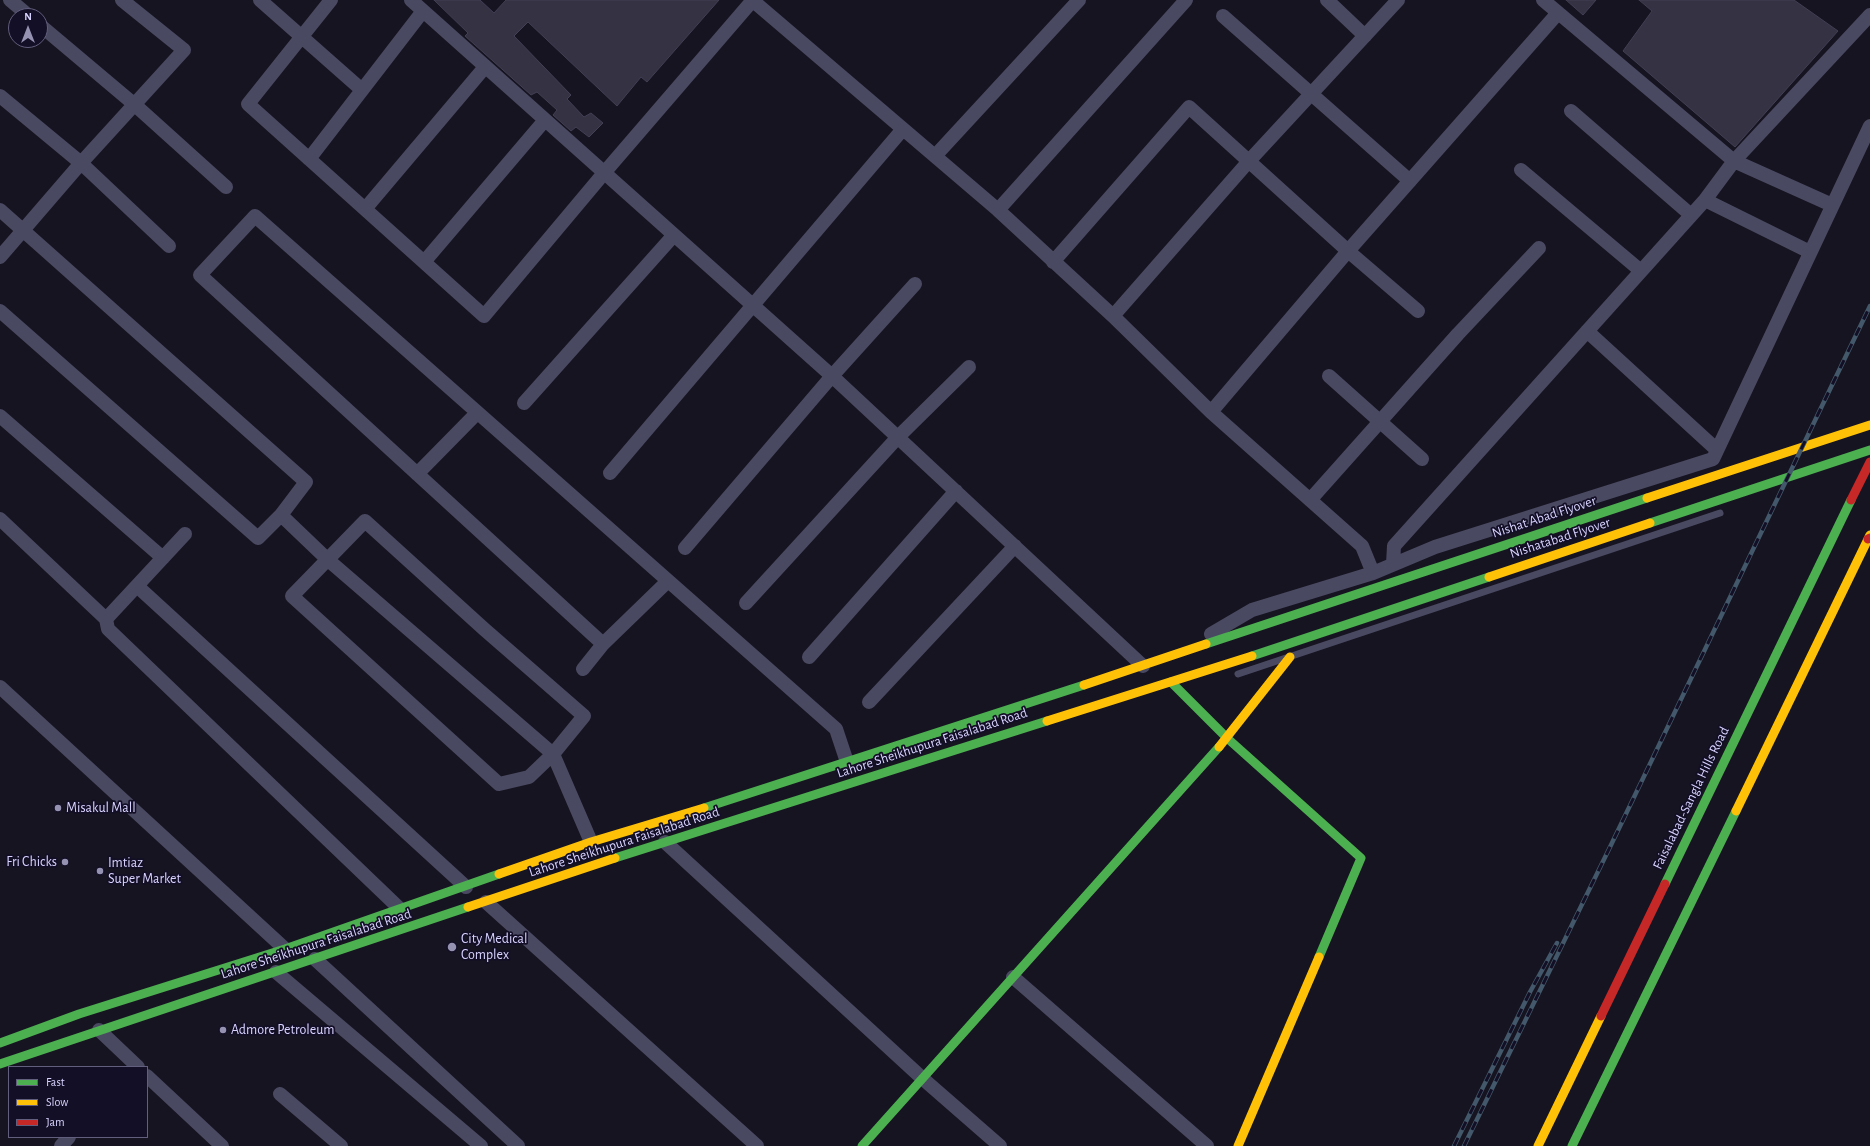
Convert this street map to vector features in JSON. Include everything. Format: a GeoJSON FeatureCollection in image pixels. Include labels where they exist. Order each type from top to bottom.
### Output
{"type":"FeatureCollection","features":[{"type":"Feature","properties":{"kind":"main road","name":"Nishat Abad Flyover"},"geometry":{"type":"LineString","coordinates":[[1227,636],[1870,425]]}},
{"type":"Feature","properties":{"kind":"main road","name":"Nishatabad Flyover"},"geometry":{"type":"LineString","coordinates":[[1259,654],[1870,450]]}},
{"type":"Feature","properties":{"kind":"main road","name":"Faisalabad-Sangla Hills Road"},"geometry":{"type":"LineString","coordinates":[[1538,1146],[1870,462]]}},
{"type":"Feature","properties":{"kind":"main road"},"geometry":{"type":"LineString","coordinates":[[1572,1146],[1869,537]]}},
{"type":"Feature","properties":{"kind":"main road","name":"Lahore Sheikhupura Faisalabad Road"},"geometry":{"type":"LineString","coordinates":[[0,1043],[79,1014],[286,949],[399,908],[466,887],[591,842],[722,803],[1171,657],[1227,636]]}},
{"type":"Feature","properties":{"kind":"main road","name":"Lahore Sheikhupura Faisalabad Road"},"geometry":{"type":"LineString","coordinates":[[3,1067],[99,1030],[665,842],[1259,654]]}},
{"type":"Feature","properties":{"kind":"main road"},"geometry":{"type":"LineString","coordinates":[[862,1146],[1227,738],[1290,656]]}},
{"type":"Feature","properties":{"kind":"main road"},"geometry":{"type":"LineString","coordinates":[[1170,682],[1227,738],[1361,858],[1238,1146]]}},
{"type":"Feature","properties":{"kind":"street"},"geometry":{"type":"LineString","coordinates":[[10,0],[20,8]]}},
{"type":"Feature","properties":{"kind":"street"},"geometry":{"type":"LineString","coordinates":[[0,257],[81,163],[184,50],[122,0]]}},
{"type":"Feature","properties":{"kind":"street"},"geometry":{"type":"LineString","coordinates":[[260,0],[362,90]]}},
{"type":"Feature","properties":{"kind":"street"},"geometry":{"type":"LineString","coordinates":[[331,0],[248,104],[484,316],[604,173],[753,0],[998,210],[1112,316],[1211,412],[1362,546],[1373,573]]}},
{"type":"Feature","properties":{"kind":"street"},"geometry":{"type":"LineString","coordinates":[[411,0],[753,304],[1143,666]]}},
{"type":"Feature","properties":{"kind":"street"},"geometry":{"type":"LineString","coordinates":[[935,156],[1079,0]]}},
{"type":"Feature","properties":{"kind":"street"},"geometry":{"type":"LineString","coordinates":[[998,210],[1186,0]]}},
{"type":"Feature","properties":{"kind":"street"},"geometry":{"type":"LineString","coordinates":[[1327,0],[1365,36]]}},
{"type":"Feature","properties":{"kind":"street"},"geometry":{"type":"LineString","coordinates":[[1112,316],[1249,161],[1398,0]]}},
{"type":"Feature","properties":{"kind":"street"},"geometry":{"type":"LineString","coordinates":[[1543,0],[1734,161],[1832,205]]}},
{"type":"Feature","properties":{"kind":"street"},"geometry":{"type":"LineString","coordinates":[[309,159],[423,11]]}},
{"type":"Feature","properties":{"kind":"street"},"geometry":{"type":"LineString","coordinates":[[1211,412],[1348,251],[1558,13]]}},
{"type":"Feature","properties":{"kind":"street"},"geometry":{"type":"LineString","coordinates":[[1394,564],[1394,546],[1705,200],[1734,161],[1870,15]]}},
{"type":"Feature","properties":{"kind":"street"},"geometry":{"type":"LineString","coordinates":[[1223,16],[1410,181]]}},
{"type":"Feature","properties":{"kind":"street"},"geometry":{"type":"LineString","coordinates":[[48,32],[135,104],[226,187]]}},
{"type":"Feature","properties":{"kind":"street"},"geometry":{"type":"LineString","coordinates":[[365,209],[485,67]]}},
{"type":"Feature","properties":{"kind":"street"},"geometry":{"type":"LineString","coordinates":[[0,96],[81,163],[169,246]]}},
{"type":"Feature","properties":{"kind":"street"},"geometry":{"type":"LineString","coordinates":[[1053,262],[1189,107],[1348,251],[1418,311]]}},
{"type":"Feature","properties":{"kind":"street"},"geometry":{"type":"LineString","coordinates":[[1571,111],[1691,215]]}},
{"type":"Feature","properties":{"kind":"street"},"geometry":{"type":"LineString","coordinates":[[424,262],[545,120]]}},
{"type":"Feature","properties":{"kind":"street"},"geometry":{"type":"LineString","coordinates":[[1171,657],[1252,610],[1373,573],[1435,547],[1713,459],[1870,126]]}},
{"type":"Feature","properties":{"kind":"street"},"geometry":{"type":"LineString","coordinates":[[610,473],[903,129]]}},
{"type":"Feature","properties":{"kind":"street"},"geometry":{"type":"LineString","coordinates":[[1520,170],[1641,271]]}},
{"type":"Feature","properties":{"kind":"street"},"geometry":{"type":"LineString","coordinates":[[1705,200],[1810,252]]}},
{"type":"Feature","properties":{"kind":"street"},"geometry":{"type":"LineString","coordinates":[[0,210],[306,482],[281,515],[258,538],[0,311]]}},
{"type":"Feature","properties":{"kind":"street"},"geometry":{"type":"LineString","coordinates":[[603,644],[200,275],[255,216],[836,729],[847,762]]}},
{"type":"Feature","properties":{"kind":"street"},"geometry":{"type":"LineString","coordinates":[[524,403],[674,234]]}},
{"type":"Feature","properties":{"kind":"street"},"geometry":{"type":"LineString","coordinates":[[1310,500],[1380,421],[1539,248]]}},
{"type":"Feature","properties":{"kind":"street"},"geometry":{"type":"LineString","coordinates":[[685,548],[832,376],[915,284]]}},
{"type":"Feature","properties":{"kind":"street"},"geometry":{"type":"LineString","coordinates":[[1587,331],[1717,450]]}},
{"type":"Feature","properties":{"kind":"street"},"geometry":{"type":"LineString","coordinates":[[746,603],[898,437],[969,368]]}},
{"type":"Feature","properties":{"kind":"street"},"geometry":{"type":"LineString","coordinates":[[1329,376],[1422,459]]}},
{"type":"Feature","properties":{"kind":"street"},"geometry":{"type":"LineString","coordinates":[[417,474],[477,413]]}},
{"type":"Feature","properties":{"kind":"street"},"geometry":{"type":"LineString","coordinates":[[0,416],[163,558]]}},
{"type":"Feature","properties":{"kind":"street"},"geometry":{"type":"LineString","coordinates":[[809,657],[956,491]]}},
{"type":"Feature","properties":{"kind":"street"},"geometry":{"type":"LineString","coordinates":[[281,515],[327,559],[553,754],[591,842]]}},
{"type":"Feature","properties":{"kind":"street"},"geometry":{"type":"LineString","coordinates":[[0,520],[106,619],[108,629],[399,908]]}},
{"type":"Feature","properties":{"kind":"street"},"geometry":{"type":"LineString","coordinates":[[365,521],[484,629],[584,716],[553,754],[529,777],[499,784],[292,596],[327,559],[365,521]]}},
{"type":"Feature","properties":{"kind":"street"},"geometry":{"type":"LineString","coordinates":[[106,619],[185,534]]}},
{"type":"Feature","properties":{"kind":"street"},"geometry":{"type":"LineString","coordinates":[[869,702],[1015,546]]}},
{"type":"Feature","properties":{"kind":"street"},"geometry":{"type":"LineString","coordinates":[[583,669],[603,644],[668,581]]}},
{"type":"Feature","properties":{"kind":"street"},"geometry":{"type":"LineString","coordinates":[[137,586],[466,887]]}},
{"type":"Feature","properties":{"kind":"street"},"geometry":{"type":"LineString","coordinates":[[0,687],[286,949]]}},
{"type":"Feature","properties":{"kind":"street"},"geometry":{"type":"LineString","coordinates":[[665,842],[922,1078],[1000,1146]]}},
{"type":"Feature","properties":{"kind":"street"},"geometry":{"type":"LineString","coordinates":[[486,902],[757,1146]]}},
{"type":"Feature","properties":{"kind":"street"},"geometry":{"type":"LineString","coordinates":[[315,959],[518,1146]]}},
{"type":"Feature","properties":{"kind":"street"},"geometry":{"type":"LineString","coordinates":[[276,972],[481,1146]]}},
{"type":"Feature","properties":{"kind":"street"},"geometry":{"type":"LineString","coordinates":[[1013,977],[1207,1146]]}},
{"type":"Feature","properties":{"kind":"street"},"geometry":{"type":"LineString","coordinates":[[99,1030],[137,1066]]}},
{"type":"Feature","properties":{"kind":"street"},"geometry":{"type":"LineString","coordinates":[[148,1077],[222,1146]]}},
{"type":"Feature","properties":{"kind":"street"},"geometry":{"type":"LineString","coordinates":[[280,1094],[340,1146]]}},
{"type":"Feature","properties":{"kind":"street"},"geometry":{"type":"LineString","coordinates":[[61,1146],[67,1138]]}},
{"type":"Feature","properties":{"kind":"lane"},"geometry":{"type":"LineString","coordinates":[[1238,674],[1720,512]]}},
{"type":"Feature","properties":{"kind":"building"},"geometry":{"type":"Polygon","coordinates":[[[434,0],[480,0],[494,13],[506,0],[719,0],[647,82],[641,77],[617,106],[528,22],[514,36],[571,95],[567,99],[584,117],[591,113],[603,123],[589,137],[576,127],[571,131],[553,115],[557,110],[537,92],[531,95],[465,36],[468,33],[434,0]]]}},
{"type":"Feature","properties":{"kind":"building"},"geometry":{"type":"Polygon","coordinates":[[[1566,0],[1596,0],[1583,15],[1566,0]]]}},
{"type":"Feature","properties":{"kind":"building"},"geometry":{"type":"Polygon","coordinates":[[[1639,0],[1794,0],[1838,31],[1735,147],[1623,51],[1652,11],[1639,0]]]}},
{"type":"Feature","properties":{"kind":"railway"},"geometry":{"type":"LineString","coordinates":[[1464,1146],[1611,845],[1870,306]]}},
{"type":"Feature","properties":{"kind":"railway"},"geometry":{"type":"LineString","coordinates":[[1454,1146],[1530,992],[1557,943]]}},
{"type":"Feature","properties":{"kind":"traffic: fast"},"geometry":{"type":"LineString","coordinates":[[1650,523],[1870,450]]}},
{"type":"Feature","properties":{"kind":"traffic: fast"},"geometry":{"type":"LineString","coordinates":[[1206,644],[1647,498]]}},
{"type":"Feature","properties":{"kind":"traffic: fast"},"geometry":{"type":"LineString","coordinates":[[1665,884],[1851,500]]}},
{"type":"Feature","properties":{"kind":"traffic: fast"},"geometry":{"type":"LineString","coordinates":[[1252,656],[1489,577]]}},
{"type":"Feature","properties":{"kind":"traffic: fast"},"geometry":{"type":"LineString","coordinates":[[1171,682],[1227,738],[1361,858],[1319,957]]}},
{"type":"Feature","properties":{"kind":"traffic: fast"},"geometry":{"type":"LineString","coordinates":[[704,808],[1084,685]]}},
{"type":"Feature","properties":{"kind":"traffic: fast"},"geometry":{"type":"LineString","coordinates":[[615,858],[1047,721]]}},
{"type":"Feature","properties":{"kind":"traffic: fast"},"geometry":{"type":"LineString","coordinates":[[862,1146],[1219,747]]}},
{"type":"Feature","properties":{"kind":"traffic: fast"},"geometry":{"type":"LineString","coordinates":[[1572,1146],[1736,811]]}},
{"type":"Feature","properties":{"kind":"traffic: fast"},"geometry":{"type":"LineString","coordinates":[[0,1043],[79,1014],[285,949],[499,874]]}},
{"type":"Feature","properties":{"kind":"traffic: fast"},"geometry":{"type":"LineString","coordinates":[[0,1064],[468,907]]}},
{"type":"Feature","properties":{"kind":"traffic: slow"},"geometry":{"type":"LineString","coordinates":[[1647,498],[1870,425]]}},
{"type":"Feature","properties":{"kind":"traffic: slow"},"geometry":{"type":"LineString","coordinates":[[1489,577],[1650,523]]}},
{"type":"Feature","properties":{"kind":"traffic: slow"},"geometry":{"type":"LineString","coordinates":[[1736,811],[1870,535]]}},
{"type":"Feature","properties":{"kind":"traffic: slow"},"geometry":{"type":"LineString","coordinates":[[1084,685],[1206,644]]}},
{"type":"Feature","properties":{"kind":"traffic: slow"},"geometry":{"type":"LineString","coordinates":[[1047,721],[1252,656]]}},
{"type":"Feature","properties":{"kind":"traffic: slow"},"geometry":{"type":"LineString","coordinates":[[1219,747],[1290,657]]}},
{"type":"Feature","properties":{"kind":"traffic: slow"},"geometry":{"type":"LineString","coordinates":[[499,874],[591,842],[704,808]]}},
{"type":"Feature","properties":{"kind":"traffic: slow"},"geometry":{"type":"LineString","coordinates":[[468,907],[615,858]]}},
{"type":"Feature","properties":{"kind":"traffic: slow"},"geometry":{"type":"LineString","coordinates":[[1238,1146],[1319,957]]}},
{"type":"Feature","properties":{"kind":"traffic: slow"},"geometry":{"type":"LineString","coordinates":[[1538,1146],[1601,1016]]}},
{"type":"Feature","properties":{"kind":"traffic: jam"},"geometry":{"type":"LineString","coordinates":[[1851,500],[1870,462]]}},
{"type":"Feature","properties":{"kind":"traffic: jam"},"geometry":{"type":"LineString","coordinates":[[1601,1016],[1665,884]]}},
{"type":"Feature","properties":{"kind":"place","name":"Misakul Mall"},"geometry":{"type":"Point","coordinates":[58,808]}},
{"type":"Feature","properties":{"kind":"place","name":"Fri Chicks"},"geometry":{"type":"Point","coordinates":[65,862]}},
{"type":"Feature","properties":{"kind":"place","name":"Imtiaz Super Market"},"geometry":{"type":"Point","coordinates":[100,871]}},
{"type":"Feature","properties":{"kind":"place","name":"City Medical Complex"},"geometry":{"type":"Point","coordinates":[452,947]}},
{"type":"Feature","properties":{"kind":"place","name":"Admore Petroleum"},"geometry":{"type":"Point","coordinates":[223,1030]}}]}
